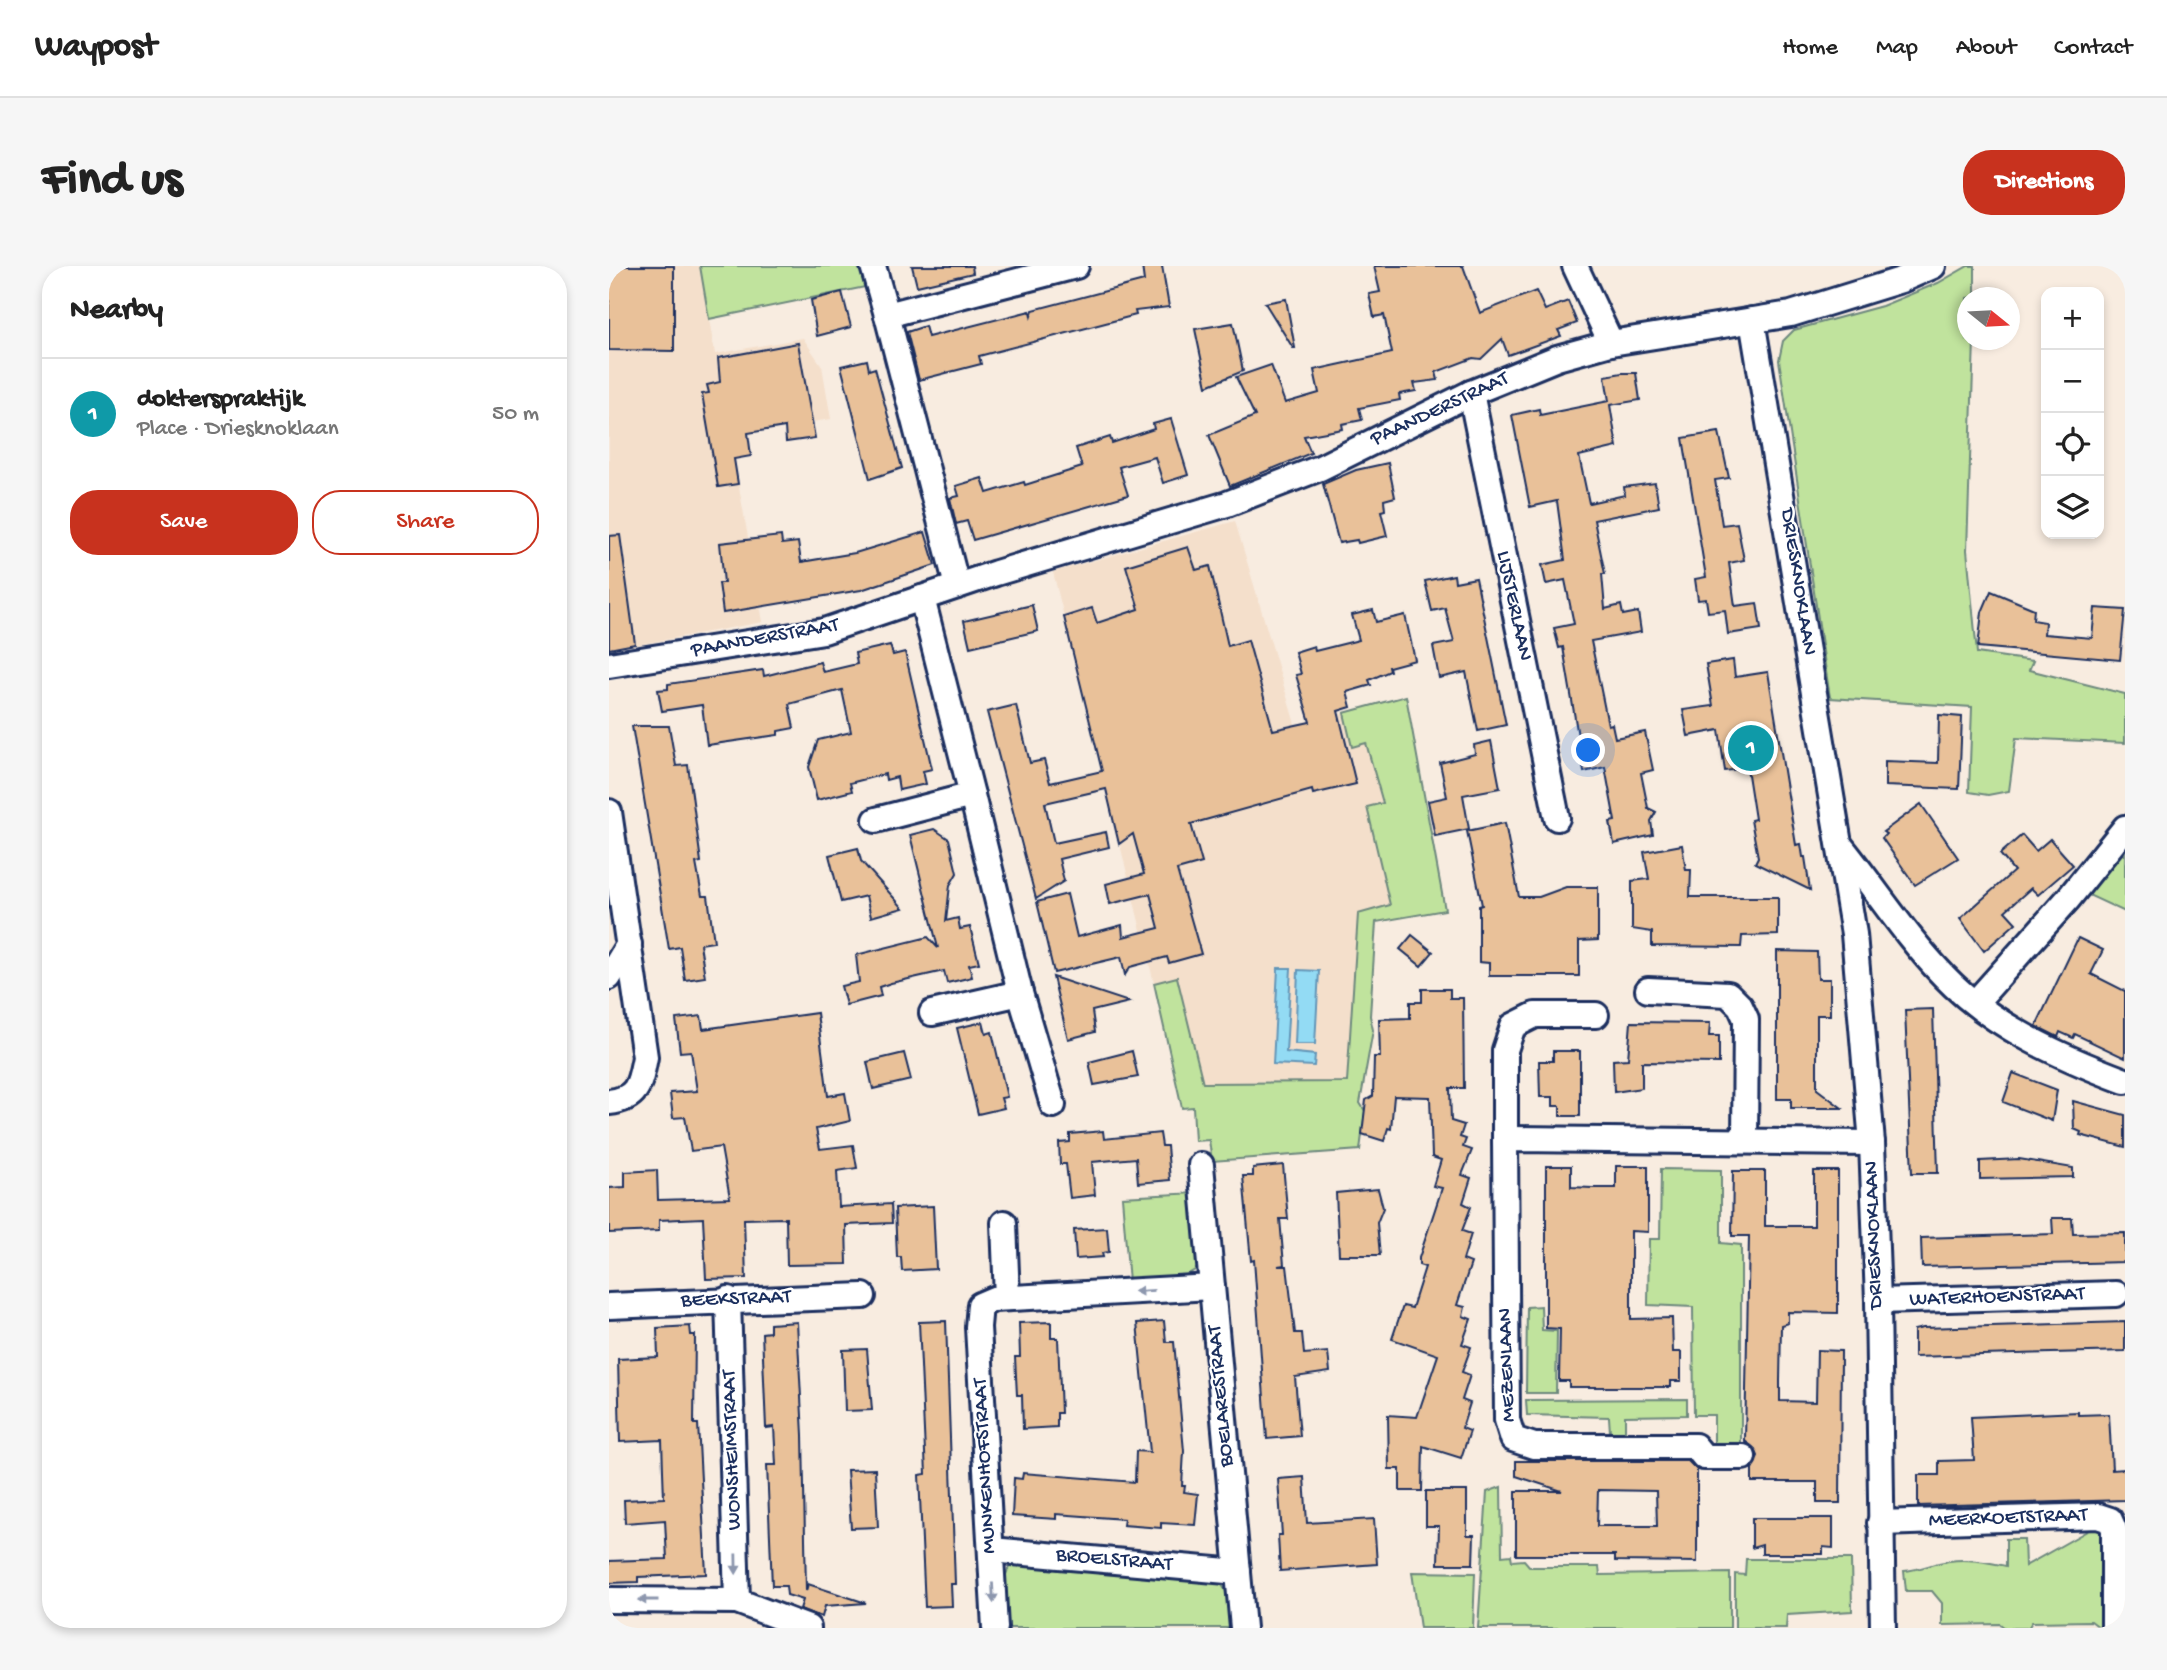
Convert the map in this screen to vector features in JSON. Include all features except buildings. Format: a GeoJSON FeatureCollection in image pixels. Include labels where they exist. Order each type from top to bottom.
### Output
{"type":"FeatureCollection","features":[{"type":"Feature","properties":{"kind":"street"},"geometry":{"type":"LineString","coordinates":[[873,266],[957,586]]}},
{"type":"Feature","properties":{"kind":"street"},"geometry":{"type":"LineString","coordinates":[[887,315],[1076,266]]}},
{"type":"Feature","properties":{"kind":"street"},"geometry":{"type":"LineString","coordinates":[[1575,266],[1611,343]]}},
{"type":"Feature","properties":{"kind":"street","name":"PAANDERSTRAAT"},"geometry":{"type":"LineString","coordinates":[[609,665],[824,631],[957,586],[1227,504],[1320,468],[1471,393],[1557,358],[1611,343],[1791,314],[1901,280],[1933,266]]}},
{"type":"Feature","properties":{"kind":"street","name":"DRIESKNOKLAAN"},"geometry":{"type":"LineString","coordinates":[[1752,320],[1854,934],[1872,1143],[1878,1301],[1883,1628]]}},
{"type":"Feature","properties":{"kind":"street","name":"LIJSTERLAAN"},"geometry":{"type":"LineString","coordinates":[[1471,393],[1557,818]]}},
{"type":"Feature","properties":{"kind":"street"},"geometry":{"type":"LineString","coordinates":[[922,598],[1020,993],[1053,1105]]}},
{"type":"Feature","properties":{"kind":"street"},"geometry":{"type":"LineString","coordinates":[[876,820],[972,796]]}},
{"type":"Feature","properties":{"kind":"street"},"geometry":{"type":"LineString","coordinates":[[609,812],[645,1057],[639,1087],[629,1096],[609,1102]]}},
{"type":"Feature","properties":{"kind":"street"},"geometry":{"type":"LineString","coordinates":[[1975,1003],[2068,900],[2125,828]]}},
{"type":"Feature","properties":{"kind":"street","name":"DRIESKNOKLAAN"},"geometry":{"type":"LineString","coordinates":[[1839,844],[1944,976],[1975,1003],[2063,1057],[2125,1081]]}},
{"type":"Feature","properties":{"kind":"street"},"geometry":{"type":"LineString","coordinates":[[609,976],[629,944]]}},
{"type":"Feature","properties":{"kind":"street"},"geometry":{"type":"LineString","coordinates":[[1648,990],[1728,994],[1740,1006],[1745,1019],[1745,1141]]}},
{"type":"Feature","properties":{"kind":"street"},"geometry":{"type":"LineString","coordinates":[[932,1013],[1020,993]]}},
{"type":"Feature","properties":{"kind":"street","name":"MEZENLAAN"},"geometry":{"type":"LineString","coordinates":[[1596,1015],[1535,1015],[1513,1026],[1505,1049],[1507,1420],[1513,1439],[1534,1446],[1695,1446],[1704,1457],[1743,1457]]}},
{"type":"Feature","properties":{"kind":"street"},"geometry":{"type":"LineString","coordinates":[[1505,1139],[1872,1143]]}},
{"type":"Feature","properties":{"kind":"street","name":"BOELARESTRAAT"},"geometry":{"type":"LineString","coordinates":[[1201,1165],[1243,1628]]}},
{"type":"Feature","properties":{"kind":"street"},"geometry":{"type":"LineString","coordinates":[[1004,1223],[1007,1298],[1212,1287]]}},
{"type":"Feature","properties":{"kind":"street","name":"WATERHOENSTRAAT"},"geometry":{"type":"LineString","coordinates":[[1878,1301],[2116,1294]]}},
{"type":"Feature","properties":{"kind":"street","name":"BEEKSTRAAT"},"geometry":{"type":"LineString","coordinates":[[609,1306],[863,1296]]}},
{"type":"Feature","properties":{"kind":"street","name":"MUNKENHOFSTRAAT"},"geometry":{"type":"LineString","coordinates":[[995,1628],[978,1327],[980,1305],[1007,1298]]}},
{"type":"Feature","properties":{"kind":"street","name":"WONSHEIMSTRAAT"},"geometry":{"type":"LineString","coordinates":[[728,1300],[737,1601]]}},
{"type":"Feature","properties":{"kind":"street","name":"MEERKOETSTRAAT"},"geometry":{"type":"LineString","coordinates":[[1880,1523],[2098,1516],[2110,1520],[2114,1529],[2114,1628]]}},
{"type":"Feature","properties":{"kind":"street","name":"BROELSTRAAT"},"geometry":{"type":"LineString","coordinates":[[991,1550],[1237,1572]]}},
{"type":"Feature","properties":{"kind":"street"},"geometry":{"type":"LineString","coordinates":[[609,1600],[737,1601],[808,1628]]}},
{"type":"Feature","properties":{"kind":"shaded area"},"geometry":{"type":"Polygon","coordinates":[[[609,266],[700,266],[715,354],[803,338],[822,366],[831,419],[730,436],[763,622],[609,650],[609,266]]]}},
{"type":"Feature","properties":{"kind":"shaded area"},"geometry":{"type":"Polygon","coordinates":[[[1235,521],[1295,724],[1344,713],[1352,747],[1366,743],[1383,803],[1367,807],[1390,905],[1358,914],[1348,1082],[1203,1083],[1177,977],[1154,983],[1053,572],[1235,521]]]}},
{"type":"Feature","properties":{"kind":"green space"},"geometry":{"type":"Polygon","coordinates":[[[700,266],[865,266],[870,286],[709,319],[700,266]]]}},
{"type":"Feature","properties":{"kind":"green space"},"geometry":{"type":"Polygon","coordinates":[[[1968,266],[1975,266],[1975,287],[1957,287],[1957,350],[1974,350],[1967,550],[1977,653],[2033,661],[2029,670],[2125,694],[2125,743],[2016,738],[2009,791],[1988,795],[1969,792],[1972,707],[1830,698],[1779,360],[1783,341],[1794,330],[1882,306],[1938,283],[1968,266]]]}},
{"type":"Feature","properties":{"kind":"green space"},"geometry":{"type":"Polygon","coordinates":[[[1406,696],[1445,910],[1376,922],[1370,1016],[1373,1030],[1360,1103],[1365,1111],[1360,1150],[1212,1161],[1209,1140],[1195,1141],[1193,1107],[1182,1108],[1154,983],[1177,977],[1203,1083],[1347,1082],[1358,914],[1390,905],[1367,807],[1383,803],[1366,743],[1352,747],[1344,713],[1406,696]]]}},
{"type":"Feature","properties":{"kind":"green space"},"geometry":{"type":"Polygon","coordinates":[[[2125,840],[2125,912],[2082,892],[2125,840]]]}},
{"type":"Feature","properties":{"kind":"green space"},"geometry":{"type":"Polygon","coordinates":[[[1661,1169],[1721,1170],[1721,1243],[1741,1245],[1741,1454],[1714,1453],[1714,1415],[1694,1415],[1693,1307],[1648,1305],[1649,1239],[1660,1239],[1661,1169]]]}},
{"type":"Feature","properties":{"kind":"green space"},"geometry":{"type":"Polygon","coordinates":[[[1196,1193],[1200,1266],[1175,1279],[1129,1282],[1122,1197],[1196,1193]]]}},
{"type":"Feature","properties":{"kind":"green space"},"geometry":{"type":"Polygon","coordinates":[[[1541,1306],[1542,1330],[1557,1331],[1556,1393],[1526,1393],[1527,1307],[1541,1306]]]}},
{"type":"Feature","properties":{"kind":"green space"},"geometry":{"type":"Polygon","coordinates":[[[1687,1399],[1687,1415],[1625,1416],[1625,1432],[1610,1432],[1609,1417],[1527,1415],[1526,1400],[1687,1399]]]}},
{"type":"Feature","properties":{"kind":"green space"},"geometry":{"type":"Polygon","coordinates":[[[1501,1487],[1502,1556],[1511,1555],[1512,1561],[1524,1560],[1530,1567],[1599,1567],[1600,1575],[1730,1573],[1730,1628],[1478,1628],[1487,1492],[1501,1487]]]}},
{"type":"Feature","properties":{"kind":"green space"},"geometry":{"type":"Polygon","coordinates":[[[2096,1526],[2101,1528],[2103,1539],[2104,1619],[2099,1627],[2091,1621],[2032,1622],[2028,1628],[2005,1628],[2000,1624],[1942,1625],[1942,1603],[1932,1591],[1906,1591],[1904,1571],[1956,1560],[2006,1566],[2006,1539],[2024,1539],[2025,1566],[2096,1526]]]}},
{"type":"Feature","properties":{"kind":"green space"},"geometry":{"type":"Polygon","coordinates":[[[1746,1559],[1851,1559],[1852,1611],[1787,1615],[1786,1628],[1735,1628],[1735,1574],[1745,1575],[1746,1559]]]}},
{"type":"Feature","properties":{"kind":"green space"},"geometry":{"type":"Polygon","coordinates":[[[1024,1563],[1213,1577],[1227,1593],[1231,1628],[1009,1628],[1004,1580],[1009,1567],[1024,1563]]]}},
{"type":"Feature","properties":{"kind":"green space"},"geometry":{"type":"Polygon","coordinates":[[[1412,1572],[1475,1573],[1473,1628],[1420,1628],[1412,1572]]]}},
{"type":"Feature","properties":{"kind":"water"},"geometry":{"type":"Polygon","coordinates":[[[1278,968],[1291,968],[1286,1052],[1315,1055],[1314,1066],[1273,1064],[1278,968]]]}},
{"type":"Feature","properties":{"kind":"water"},"geometry":{"type":"Polygon","coordinates":[[[1298,970],[1319,971],[1315,1044],[1295,1044],[1298,970]]]}},
{"type":"Feature","properties":{"kind":"place","name":"dokterspraktijk"},"geometry":{"type":"Point","coordinates":[1751,748]}}]}
